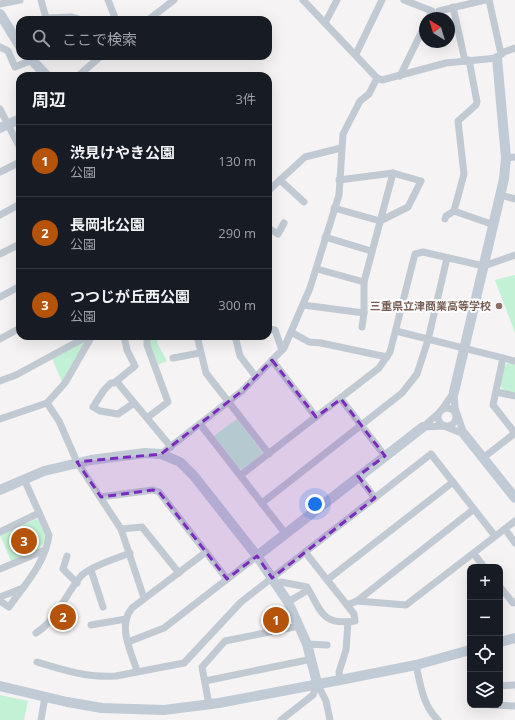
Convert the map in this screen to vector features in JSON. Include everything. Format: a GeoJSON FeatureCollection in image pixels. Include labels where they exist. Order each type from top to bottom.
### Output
{"type":"FeatureCollection","features":[{"type":"Feature","properties":{"kind":"street"},"geometry":{"type":"LineString","coordinates":[[1,3],[20,0]]}},
{"type":"Feature","properties":{"kind":"street"},"geometry":{"type":"LineString","coordinates":[[41,0],[45,16]]}},
{"type":"Feature","properties":{"kind":"street"},"geometry":{"type":"LineString","coordinates":[[108,0],[114,16]]}},
{"type":"Feature","properties":{"kind":"street"},"geometry":{"type":"LineString","coordinates":[[153,16],[174,0]]}},
{"type":"Feature","properties":{"kind":"street"},"geometry":{"type":"LineString","coordinates":[[303,0],[356,54],[377,78],[382,80],[446,62],[499,56],[515,48]]}},
{"type":"Feature","properties":{"kind":"street"},"geometry":{"type":"LineString","coordinates":[[325,23],[337,0]]}},
{"type":"Feature","properties":{"kind":"street"},"geometry":{"type":"LineString","coordinates":[[356,54],[382,0]]}},
{"type":"Feature","properties":{"kind":"street"},"geometry":{"type":"LineString","coordinates":[[404,0],[432,12]]}},
{"type":"Feature","properties":{"kind":"street"},"geometry":{"type":"LineString","coordinates":[[439,11],[486,0]]}},
{"type":"Feature","properties":{"kind":"street"},"geometry":{"type":"LineString","coordinates":[[489,0],[499,56],[510,157],[454,392],[456,414],[464,434],[515,498]]}},
{"type":"Feature","properties":{"kind":"street"},"geometry":{"type":"LineString","coordinates":[[453,7],[477,102],[476,105],[458,121],[464,174],[454,212]]}},
{"type":"Feature","properties":{"kind":"street"},"geometry":{"type":"LineString","coordinates":[[0,14],[13,48],[15,67],[27,60]]}},
{"type":"Feature","properties":{"kind":"street"},"geometry":{"type":"LineString","coordinates":[[400,76],[419,37]]}},
{"type":"Feature","properties":{"kind":"street"},"geometry":{"type":"LineString","coordinates":[[0,47],[13,48]]}},
{"type":"Feature","properties":{"kind":"street"},"geometry":{"type":"LineString","coordinates":[[32,60],[43,72]]}},
{"type":"Feature","properties":{"kind":"street"},"geometry":{"type":"LineString","coordinates":[[83,72],[97,60]]}},
{"type":"Feature","properties":{"kind":"street"},"geometry":{"type":"LineString","coordinates":[[161,454],[228,402],[256,377],[282,350],[317,269],[325,237],[339,195],[343,134],[360,101],[369,94],[377,78]]}},
{"type":"Feature","properties":{"kind":"street"},"geometry":{"type":"LineString","coordinates":[[0,109],[4,126],[16,142]]}},
{"type":"Feature","properties":{"kind":"street"},"geometry":{"type":"LineString","coordinates":[[4,126],[16,121]]}},
{"type":"Feature","properties":{"kind":"street"},"geometry":{"type":"LineString","coordinates":[[272,187],[305,157],[341,148]]}},
{"type":"Feature","properties":{"kind":"street"},"geometry":{"type":"LineString","coordinates":[[0,172],[16,164]]}},
{"type":"Feature","properties":{"kind":"street"},"geometry":{"type":"LineString","coordinates":[[334,208],[380,221],[408,207],[421,182],[393,173],[339,180]]}},
{"type":"Feature","properties":{"kind":"street"},"geometry":{"type":"LineString","coordinates":[[362,327],[364,313],[364,282],[393,173]]}},
{"type":"Feature","properties":{"kind":"street"},"geometry":{"type":"LineString","coordinates":[[280,180],[304,202]]}},
{"type":"Feature","properties":{"kind":"street"},"geometry":{"type":"LineString","coordinates":[[501,195],[515,200]]}},
{"type":"Feature","properties":{"kind":"street"},"geometry":{"type":"LineString","coordinates":[[0,214],[16,206]]}},
{"type":"Feature","properties":{"kind":"street"},"geometry":{"type":"LineString","coordinates":[[445,219],[446,216],[454,212],[494,225]]}},
{"type":"Feature","properties":{"kind":"street"},"geometry":{"type":"LineString","coordinates":[[272,230],[278,234],[284,223]]}},
{"type":"Feature","properties":{"kind":"street"},"geometry":{"type":"LineString","coordinates":[[325,237],[371,252]]}},
{"type":"Feature","properties":{"kind":"street"},"geometry":{"type":"LineString","coordinates":[[0,254],[16,246]]}},
{"type":"Feature","properties":{"kind":"street"},"geometry":{"type":"LineString","coordinates":[[241,476],[379,368],[387,357],[396,331],[415,254],[423,252],[484,266],[515,255]]}},
{"type":"Feature","properties":{"kind":"street"},"geometry":{"type":"LineString","coordinates":[[262,502],[362,426],[402,393],[417,374],[428,340],[448,258]]}},
{"type":"Feature","properties":{"kind":"street"},"geometry":{"type":"LineString","coordinates":[[317,269],[364,282]]}},
{"type":"Feature","properties":{"kind":"street"},"geometry":{"type":"LineString","coordinates":[[0,297],[16,288]]}},
{"type":"Feature","properties":{"kind":"street"},"geometry":{"type":"LineString","coordinates":[[302,305],[364,313]]}},
{"type":"Feature","properties":{"kind":"street"},"geometry":{"type":"LineString","coordinates":[[0,339],[16,330]]}},
{"type":"Feature","properties":{"kind":"street"},"geometry":{"type":"LineString","coordinates":[[272,330],[275,330],[282,350]]}},
{"type":"Feature","properties":{"kind":"street"},"geometry":{"type":"LineString","coordinates":[[396,331],[515,361]]}},
{"type":"Feature","properties":{"kind":"street"},"geometry":{"type":"LineString","coordinates":[[291,332],[309,342],[321,343],[387,357]]}},
{"type":"Feature","properties":{"kind":"street"},"geometry":{"type":"LineString","coordinates":[[0,381],[16,375],[81,340]]}},
{"type":"Feature","properties":{"kind":"street"},"geometry":{"type":"LineString","coordinates":[[0,419],[47,404],[65,383],[90,340]]}},
{"type":"Feature","properties":{"kind":"street"},"geometry":{"type":"LineString","coordinates":[[125,340],[127,350],[135,366],[116,382],[111,383],[104,390],[93,407],[100,411],[118,414],[134,403]]}},
{"type":"Feature","properties":{"kind":"street"},"geometry":{"type":"LineString","coordinates":[[147,340],[147,345],[168,402],[148,417]]}},
{"type":"Feature","properties":{"kind":"street"},"geometry":{"type":"LineString","coordinates":[[198,340],[206,373],[269,454]]}},
{"type":"Feature","properties":{"kind":"street"},"geometry":{"type":"LineString","coordinates":[[236,340],[240,356],[256,377]]}},
{"type":"Feature","properties":{"kind":"street"},"geometry":{"type":"LineString","coordinates":[[173,358],[200,353]]}},
{"type":"Feature","properties":{"kind":"street"},"geometry":{"type":"LineString","coordinates":[[483,458],[515,433],[493,405],[502,358]]}},
{"type":"Feature","properties":{"kind":"street"},"geometry":{"type":"LineString","coordinates":[[272,360],[316,417]]}},
{"type":"Feature","properties":{"kind":"street"},"geometry":{"type":"LineString","coordinates":[[116,382],[142,413],[148,417],[170,446]]}},
{"type":"Feature","properties":{"kind":"street"},"geometry":{"type":"LineString","coordinates":[[454,392],[438,418],[444,426],[464,434]]}},
{"type":"Feature","properties":{"kind":"street"},"geometry":{"type":"LineString","coordinates":[[496,392],[515,396]]}},
{"type":"Feature","properties":{"kind":"street"},"geometry":{"type":"LineString","coordinates":[[340,399],[385,456]]}},
{"type":"Feature","properties":{"kind":"street"},"geometry":{"type":"LineString","coordinates":[[47,404],[59,421],[77,462],[121,529],[144,598]]}},
{"type":"Feature","properties":{"kind":"street"},"geometry":{"type":"LineString","coordinates":[[128,642],[164,628],[423,427],[441,411],[451,408],[456,414]]}},
{"type":"Feature","properties":{"kind":"street"},"geometry":{"type":"LineString","coordinates":[[423,427],[444,426],[454,423],[456,414]]}},
{"type":"Feature","properties":{"kind":"street"},"geometry":{"type":"LineString","coordinates":[[200,424],[285,533]]}},
{"type":"Feature","properties":{"kind":"street"},"geometry":{"type":"LineString","coordinates":[[0,490],[44,471],[77,462],[145,453],[161,454],[180,462],[194,476],[257,556],[288,602],[307,644],[317,683],[326,701],[330,720]]}},
{"type":"Feature","properties":{"kind":"street"},"geometry":{"type":"LineString","coordinates":[[37,662],[92,676],[116,676],[184,663],[235,608],[273,581],[305,552],[431,454],[495,536]]}},
{"type":"Feature","properties":{"kind":"street"},"geometry":{"type":"LineString","coordinates":[[358,476],[375,498]]}},
{"type":"Feature","properties":{"kind":"street"},"geometry":{"type":"LineString","coordinates":[[0,601],[9,607],[40,564],[49,535],[24,479]]}},
{"type":"Feature","properties":{"kind":"street"},"geometry":{"type":"LineString","coordinates":[[327,580],[453,482]]}},
{"type":"Feature","properties":{"kind":"street"},"geometry":{"type":"LineString","coordinates":[[101,497],[153,490],[159,492],[227,579]]}},
{"type":"Feature","properties":{"kind":"street"},"geometry":{"type":"LineString","coordinates":[[347,605],[357,600],[474,509]]}},
{"type":"Feature","properties":{"kind":"street"},"geometry":{"type":"LineString","coordinates":[[0,532],[39,513]]}},
{"type":"Feature","properties":{"kind":"street"},"geometry":{"type":"LineString","coordinates":[[357,600],[406,605],[515,521]]}},
{"type":"Feature","properties":{"kind":"street"},"geometry":{"type":"LineString","coordinates":[[121,529],[142,527],[179,573]]}},
{"type":"Feature","properties":{"kind":"street"},"geometry":{"type":"LineString","coordinates":[[505,529],[515,543]]}},
{"type":"Feature","properties":{"kind":"street"},"geometry":{"type":"LineString","coordinates":[[0,569],[45,550]]}},
{"type":"Feature","properties":{"kind":"street"},"geometry":{"type":"LineString","coordinates":[[137,671],[124,628],[126,619],[132,608],[206,552]]}},
{"type":"Feature","properties":{"kind":"street"},"geometry":{"type":"LineString","coordinates":[[273,581],[307,587],[316,607],[324,616],[334,620],[348,622],[355,621],[354,614],[305,552]]}},
{"type":"Feature","properties":{"kind":"street"},"geometry":{"type":"LineString","coordinates":[[36,633],[47,626],[82,575],[130,553]]}},
{"type":"Feature","properties":{"kind":"street"},"geometry":{"type":"LineString","coordinates":[[474,554],[482,564]]}},
{"type":"Feature","properties":{"kind":"street"},"geometry":{"type":"LineString","coordinates":[[67,556],[63,569],[77,583]]}},
{"type":"Feature","properties":{"kind":"street"},"geometry":{"type":"LineString","coordinates":[[91,570],[103,607]]}},
{"type":"Feature","properties":{"kind":"street"},"geometry":{"type":"LineString","coordinates":[[0,597],[23,588]]}},
{"type":"Feature","properties":{"kind":"street"},"geometry":{"type":"LineString","coordinates":[[288,602],[308,590]]}},
{"type":"Feature","properties":{"kind":"street"},"geometry":{"type":"LineString","coordinates":[[503,591],[513,604],[515,602]]}},
{"type":"Feature","properties":{"kind":"street"},"geometry":{"type":"LineString","coordinates":[[91,625],[126,619]]}},
{"type":"Feature","properties":{"kind":"street"},"geometry":{"type":"LineString","coordinates":[[340,680],[339,672],[346,650],[348,622]]}},
{"type":"Feature","properties":{"kind":"street"},"geometry":{"type":"LineString","coordinates":[[210,705],[202,667],[225,641],[300,626]]}},
{"type":"Feature","properties":{"kind":"street"},"geometry":{"type":"LineString","coordinates":[[503,641],[515,638]]}},
{"type":"Feature","properties":{"kind":"street"},"geometry":{"type":"LineString","coordinates":[[307,644],[328,645]]}},
{"type":"Feature","properties":{"kind":"street"},"geometry":{"type":"LineString","coordinates":[[0,686],[45,697],[149,715],[210,705],[317,683],[416,665],[467,651]]}},
{"type":"Feature","properties":{"kind":"street"},"geometry":{"type":"LineString","coordinates":[[205,681],[312,659]]}},
{"type":"Feature","properties":{"kind":"street"},"geometry":{"type":"LineString","coordinates":[[416,665],[428,707],[438,720]]}},
{"type":"Feature","properties":{"kind":"street"},"geometry":{"type":"LineString","coordinates":[[281,720],[313,696],[317,683]]}},
{"type":"Feature","properties":{"kind":"street"},"geometry":{"type":"LineString","coordinates":[[503,686],[515,685]]}},
{"type":"Feature","properties":{"kind":"street"},"geometry":{"type":"LineString","coordinates":[[40,720],[45,697]]}},
{"type":"Feature","properties":{"kind":"street"},"geometry":{"type":"LineString","coordinates":[[503,706],[515,706]]}},
{"type":"Feature","properties":{"kind":"highlighted area"},"geometry":{"type":"Polygon","coordinates":[[[272,360],[316,417],[341,399],[385,456],[358,476],[375,498],[272,578],[257,556],[227,579],[159,492],[153,490],[101,497],[77,462],[161,454],[242,391],[272,360]]]}},
{"type":"Feature","properties":{"kind":"green space"},"geometry":{"type":"Polygon","coordinates":[[[515,275],[515,333],[495,280],[515,275]]]}},
{"type":"Feature","properties":{"kind":"green space"},"geometry":{"type":"Polygon","coordinates":[[[150,340],[158,340],[157,343],[167,361],[158,365],[150,344],[150,340]]]}},
{"type":"Feature","properties":{"kind":"green space"},"geometry":{"type":"Polygon","coordinates":[[[83,341],[86,343],[62,382],[52,358],[83,341]]]}},
{"type":"Feature","properties":{"kind":"green space"},"geometry":{"type":"Polygon","coordinates":[[[508,363],[515,363],[515,393],[503,390],[500,385],[504,367],[508,363]]]}},
{"type":"Feature","properties":{"kind":"green space"},"geometry":{"type":"Polygon","coordinates":[[[237,419],[263,453],[243,470],[239,468],[214,436],[237,419]]]}},
{"type":"Feature","properties":{"kind":"green space"},"geometry":{"type":"Polygon","coordinates":[[[36,519],[43,529],[45,536],[44,541],[36,550],[11,561],[0,535],[36,519]]]}},
{"type":"Feature","properties":{"kind":"green space"},"geometry":{"type":"Polygon","coordinates":[[[65,607],[74,614],[57,623],[55,620],[65,607]]]}},
{"type":"Feature","properties":{"kind":"green space"},"geometry":{"type":"Polygon","coordinates":[[[269,610],[291,622],[288,625],[267,630],[263,614],[265,611],[269,610]]]}},
{"type":"Feature","properties":{"kind":"green space"},"geometry":{"type":"Polygon","coordinates":[[[0,695],[28,701],[24,720],[0,720],[0,695]]]}},
{"type":"Feature","properties":{"kind":"place","name":"三重県立津商業高等学校"},"geometry":{"type":"Point","coordinates":[499,306]}},
{"type":"Feature","properties":{"kind":"place","name":"つつじが丘西公園"},"geometry":{"type":"Point","coordinates":[24,541]}},
{"type":"Feature","properties":{"kind":"place","name":"長岡北公園"},"geometry":{"type":"Point","coordinates":[63,617]}},
{"type":"Feature","properties":{"kind":"place","name":"渋見けやき公園"},"geometry":{"type":"Point","coordinates":[276,620]}}]}
